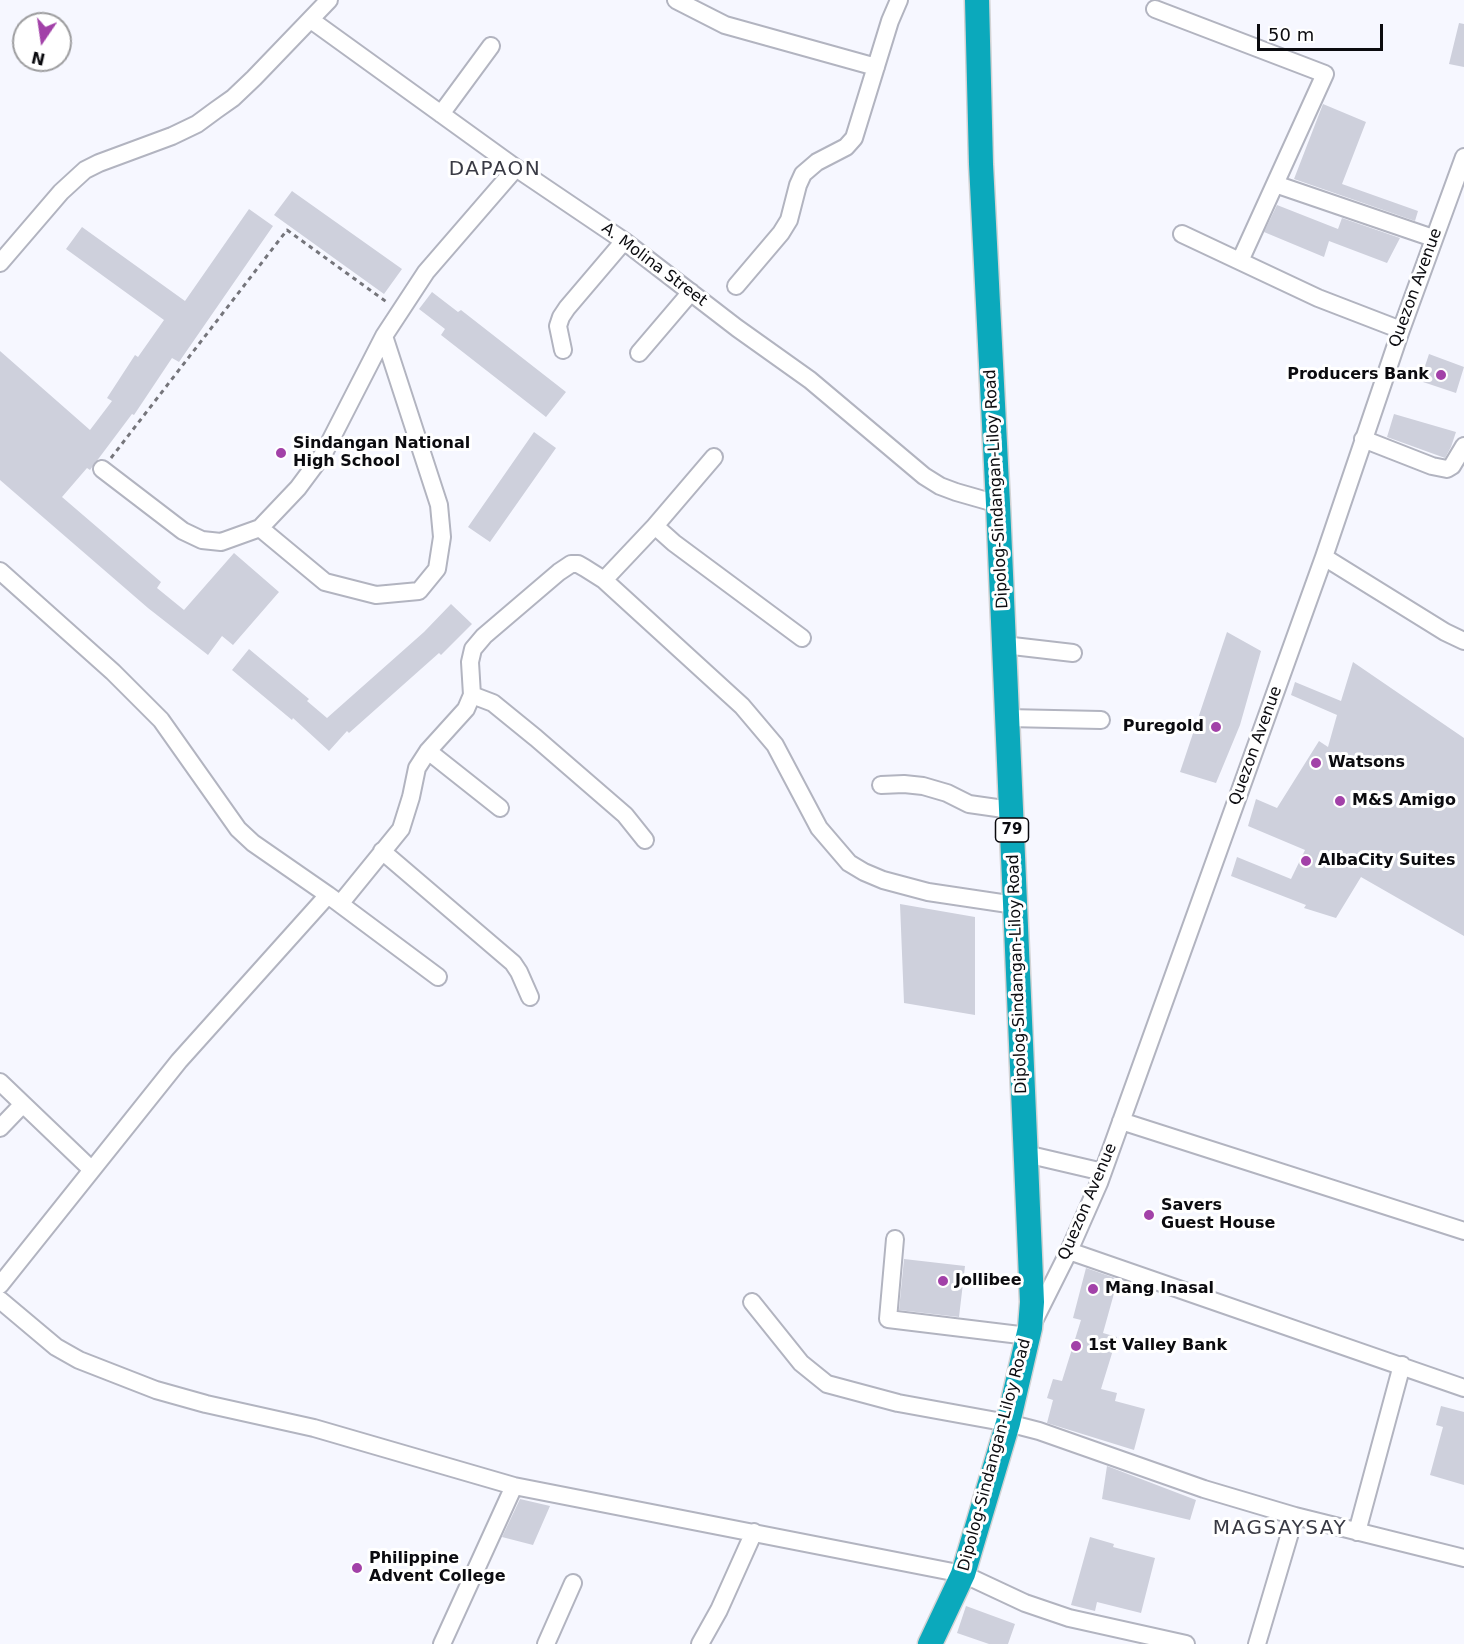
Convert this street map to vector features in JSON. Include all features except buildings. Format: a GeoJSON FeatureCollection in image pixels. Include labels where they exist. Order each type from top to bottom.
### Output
{"type":"FeatureCollection","features":[{"type":"Feature","properties":{"kind":"highway","name":"Dipolog-Sindangan-Liloy Road"},"geometry":{"type":"LineString","coordinates":[[932,1640],[963,1574],[1008,1423],[1029,1332],[1032,1302],[981,164],[977,0]]}},
{"type":"Feature","properties":{"kind":"street"},"geometry":{"type":"LineString","coordinates":[[0,263],[61,192],[85,170],[172,136],[196,124],[233,98],[329,0]]}},
{"type":"Feature","properties":{"kind":"street"},"geometry":{"type":"LineString","coordinates":[[676,0],[725,25],[876,67]]}},
{"type":"Feature","properties":{"kind":"street"},"geometry":{"type":"LineString","coordinates":[[735,286],[781,233],[789,220],[803,174],[817,162],[846,147],[854,138],[898,0]]}},
{"type":"Feature","properties":{"kind":"street"},"geometry":{"type":"LineString","coordinates":[[1155,9],[1325,74],[1240,261]]}},
{"type":"Feature","properties":{"kind":"street","name":"A. Molina Street"},"geometry":{"type":"LineString","coordinates":[[311,20],[516,168],[624,241],[810,380],[924,476],[940,486],[998,504]]}},
{"type":"Feature","properties":{"kind":"street"},"geometry":{"type":"LineString","coordinates":[[441,114],[491,46]]}},
{"type":"Feature","properties":{"kind":"street","name":"Quezon Avenue"},"geometry":{"type":"LineString","coordinates":[[1029,1332],[1069,1251],[1103,1172],[1324,557],[1433,238],[1464,157]]}},
{"type":"Feature","properties":{"kind":"street"},"geometry":{"type":"LineString","coordinates":[[102,469],[183,531],[202,540],[221,542],[260,528],[298,488],[324,453],[384,336],[426,272],[516,168]]}},
{"type":"Feature","properties":{"kind":"street"},"geometry":{"type":"LineString","coordinates":[[1275,184],[1433,238]]}},
{"type":"Feature","properties":{"kind":"street"},"geometry":{"type":"LineString","coordinates":[[1182,234],[1318,298],[1401,330]]}},
{"type":"Feature","properties":{"kind":"street"},"geometry":{"type":"LineString","coordinates":[[563,350],[558,326],[561,317],[624,241]]}},
{"type":"Feature","properties":{"kind":"street"},"geometry":{"type":"LineString","coordinates":[[639,352],[691,292]]}},
{"type":"Feature","properties":{"kind":"street"},"geometry":{"type":"LineString","coordinates":[[260,528],[325,582],[376,595],[419,591],[437,569],[442,537],[439,505],[384,336]]}},
{"type":"Feature","properties":{"kind":"street"},"geometry":{"type":"LineString","coordinates":[[1363,440],[1432,466],[1447,469],[1452,466],[1464,446]]}},
{"type":"Feature","properties":{"kind":"street"},"geometry":{"type":"LineString","coordinates":[[604,580],[655,526],[714,457]]}},
{"type":"Feature","properties":{"kind":"street"},"geometry":{"type":"LineString","coordinates":[[655,526],[674,543],[802,638]]}},
{"type":"Feature","properties":{"kind":"street"},"geometry":{"type":"LineString","coordinates":[[1324,557],[1445,632],[1464,641]]}},
{"type":"Feature","properties":{"kind":"street"},"geometry":{"type":"LineString","coordinates":[[0,1285],[179,1061],[382,851],[400,829],[411,797],[417,768],[466,709],[472,695],[470,662],[473,649],[484,636],[571,564],[578,564],[604,580],[761,726],[775,745],[819,828],[849,863],[883,880],[928,892],[1015,905]]}},
{"type":"Feature","properties":{"kind":"street"},"geometry":{"type":"LineString","coordinates":[[0,571],[113,672],[161,720],[238,830],[438,977]]}},
{"type":"Feature","properties":{"kind":"street"},"geometry":{"type":"LineString","coordinates":[[1004,645],[1073,653]]}},
{"type":"Feature","properties":{"kind":"street"},"geometry":{"type":"LineString","coordinates":[[472,695],[493,703],[536,738],[625,815],[645,840]]}},
{"type":"Feature","properties":{"kind":"street"},"geometry":{"type":"LineString","coordinates":[[1007,718],[1101,720]]}},
{"type":"Feature","properties":{"kind":"street"},"geometry":{"type":"LineString","coordinates":[[428,752],[500,808]]}},
{"type":"Feature","properties":{"kind":"street"},"geometry":{"type":"LineString","coordinates":[[881,785],[922,786],[947,793],[969,804],[1011,810]]}},
{"type":"Feature","properties":{"kind":"street"},"geometry":{"type":"LineString","coordinates":[[382,851],[513,963],[530,997]]}},
{"type":"Feature","properties":{"kind":"street"},"geometry":{"type":"LineString","coordinates":[[0,1082],[92,1170]]}},
{"type":"Feature","properties":{"kind":"street"},"geometry":{"type":"LineString","coordinates":[[0,1128],[23,1104]]}},
{"type":"Feature","properties":{"kind":"street"},"geometry":{"type":"LineString","coordinates":[[1121,1121],[1464,1232]]}},
{"type":"Feature","properties":{"kind":"street"},"geometry":{"type":"LineString","coordinates":[[1026,1154],[1103,1172]]}},
{"type":"Feature","properties":{"kind":"street"},"geometry":{"type":"LineString","coordinates":[[895,1239],[888,1319],[1029,1332]]}},
{"type":"Feature","properties":{"kind":"street"},"geometry":{"type":"LineString","coordinates":[[1069,1251],[1464,1388]]}},
{"type":"Feature","properties":{"kind":"street"},"geometry":{"type":"LineString","coordinates":[[0,1300],[56,1347],[79,1360],[156,1390],[206,1404],[314,1428],[514,1486],[963,1574],[1025,1604],[1069,1618],[1186,1644]]}},
{"type":"Feature","properties":{"kind":"street"},"geometry":{"type":"LineString","coordinates":[[752,1302],[801,1364],[827,1384],[898,1403],[1008,1423],[1039,1431],[1204,1490],[1295,1516],[1464,1558]]}},
{"type":"Feature","properties":{"kind":"street"},"geometry":{"type":"LineString","coordinates":[[1357,1532],[1402,1365]]}},
{"type":"Feature","properties":{"kind":"street"},"geometry":{"type":"LineString","coordinates":[[442,1644],[514,1486]]}},
{"type":"Feature","properties":{"kind":"street"},"geometry":{"type":"LineString","coordinates":[[1257,1644],[1295,1516]]}},
{"type":"Feature","properties":{"kind":"street"},"geometry":{"type":"LineString","coordinates":[[700,1644],[719,1610],[754,1532]]}},
{"type":"Feature","properties":{"kind":"street"},"geometry":{"type":"LineString","coordinates":[[546,1644],[573,1584]]}},
{"type":"Feature","properties":{"kind":"path"},"geometry":{"type":"LineString","coordinates":[[102,469],[286,230],[400,311]]}},
{"type":"Feature","properties":{"kind":"place","name":"Producers Bank"},"geometry":{"type":"Point","coordinates":[1441,375]}},
{"type":"Feature","properties":{"kind":"place","name":"Sindangan National High School"},"geometry":{"type":"Point","coordinates":[281,453]}},
{"type":"Feature","properties":{"kind":"place","name":"Puregold"},"geometry":{"type":"Point","coordinates":[1216,727]}},
{"type":"Feature","properties":{"kind":"place","name":"Watsons"},"geometry":{"type":"Point","coordinates":[1316,763]}},
{"type":"Feature","properties":{"kind":"place","name":"M&S Amigo"},"geometry":{"type":"Point","coordinates":[1340,801]}},
{"type":"Feature","properties":{"kind":"place","name":"AlbaCity Suites"},"geometry":{"type":"Point","coordinates":[1306,861]}},
{"type":"Feature","properties":{"kind":"place","name":"Savers Guest House"},"geometry":{"type":"Point","coordinates":[1149,1215]}},
{"type":"Feature","properties":{"kind":"place","name":"Jollibee"},"geometry":{"type":"Point","coordinates":[943,1281]}},
{"type":"Feature","properties":{"kind":"place","name":"Mang Inasal"},"geometry":{"type":"Point","coordinates":[1093,1289]}},
{"type":"Feature","properties":{"kind":"place","name":"1st Valley Bank"},"geometry":{"type":"Point","coordinates":[1076,1346]}},
{"type":"Feature","properties":{"kind":"place","name":"Philippine Advent College"},"geometry":{"type":"Point","coordinates":[357,1568]}},
{"type":"Feature","properties":{"kind":"district","name":"DAPAON"},"geometry":{"type":"Point","coordinates":[495,170]}},
{"type":"Feature","properties":{"kind":"district","name":"MAGSAYSAY"},"geometry":{"type":"Point","coordinates":[1280,1529]}}]}
